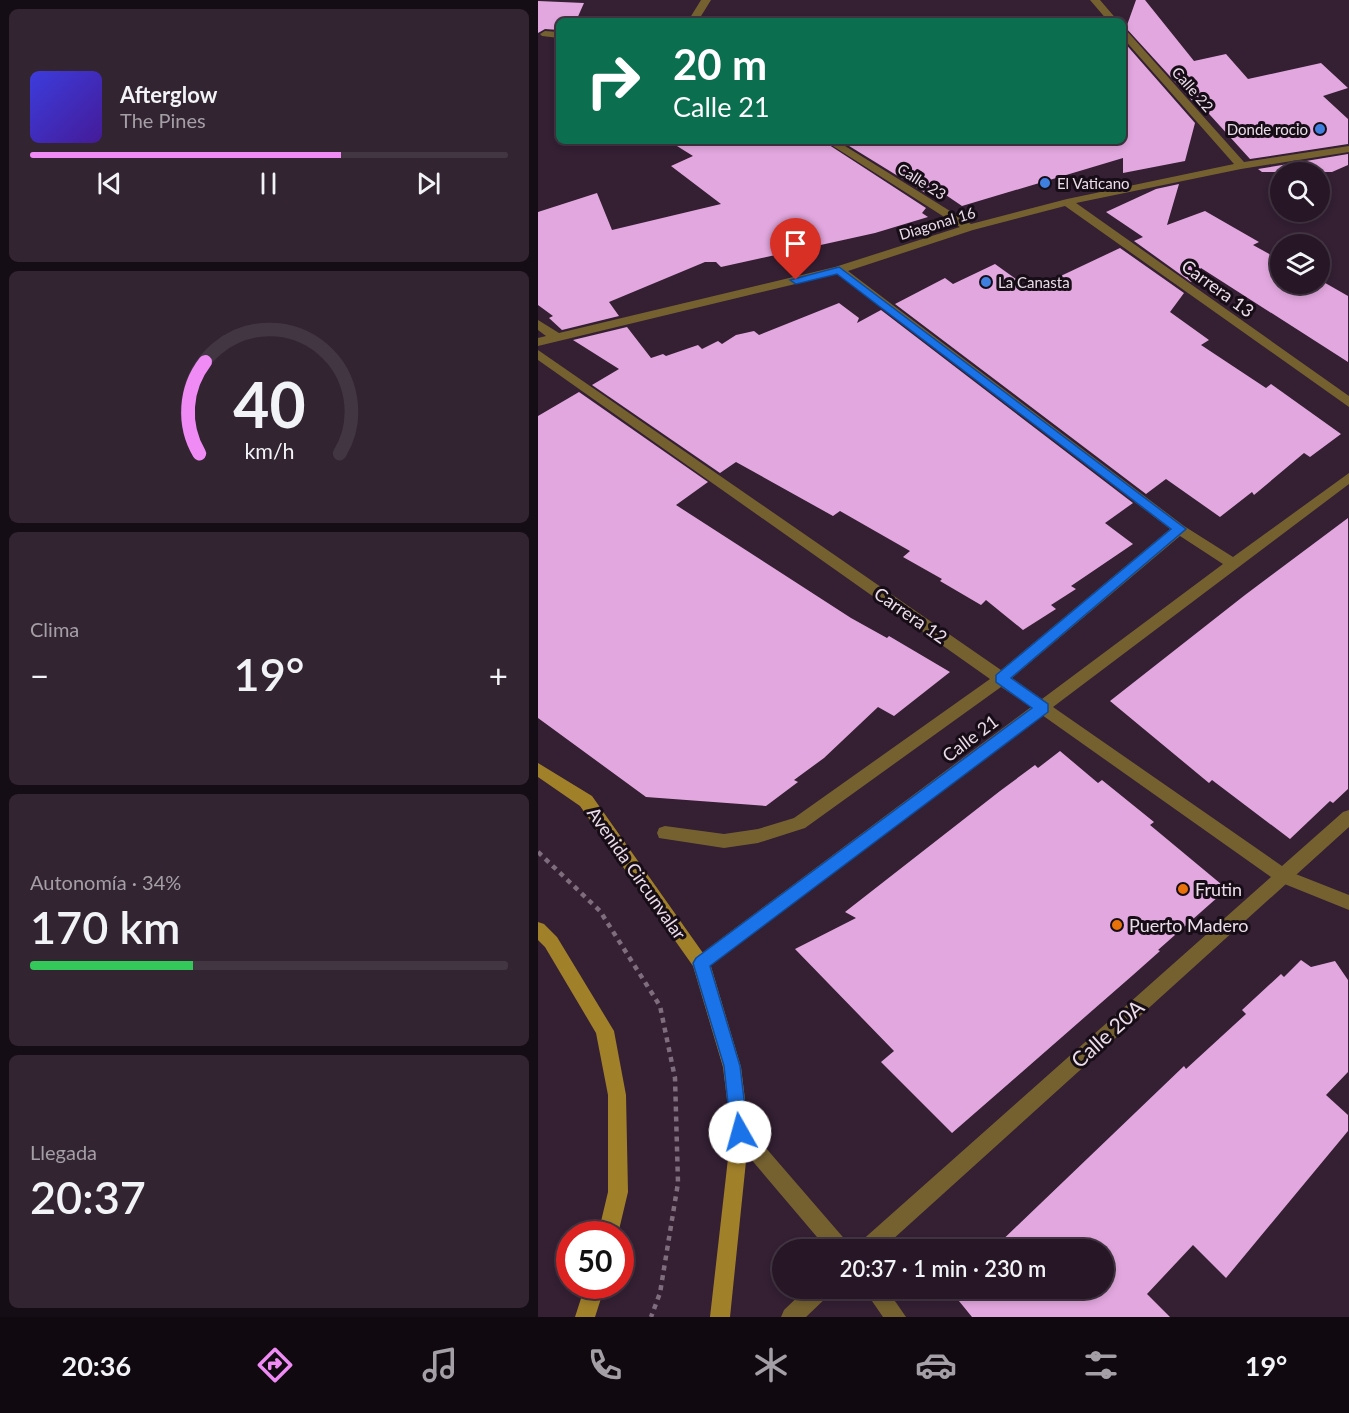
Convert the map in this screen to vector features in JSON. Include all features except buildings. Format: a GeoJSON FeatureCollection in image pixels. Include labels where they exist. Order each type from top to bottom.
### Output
{"type":"FeatureCollection","features":[{"type":"Feature","properties":{"kind":"main road","name":"Avenida Circunvalar"},"geometry":{"type":"LineString","coordinates":[[538,769],[586,801],[701,963],[732,1066],[740,1132],[720,1317]]}},
{"type":"Feature","properties":{"kind":"main road"},"geometry":{"type":"LineString","coordinates":[[538,928],[551,942],[605,1031],[617,1095],[618,1192],[611,1221]]}},
{"type":"Feature","properties":{"kind":"main road"},"geometry":{"type":"LineString","coordinates":[[585,1317],[591,1299]]}},
{"type":"Feature","properties":{"kind":"street"},"geometry":{"type":"LineString","coordinates":[[695,18],[706,0]]}},
{"type":"Feature","properties":{"kind":"street"},"geometry":{"type":"LineString","coordinates":[[1095,0],[1110,18]]}},
{"type":"Feature","properties":{"kind":"street"},"geometry":{"type":"LineString","coordinates":[[545,34],[556,35]]}},
{"type":"Feature","properties":{"kind":"street","name":"Calle 22"},"geometry":{"type":"LineString","coordinates":[[1126,35],[1241,166]]}},
{"type":"Feature","properties":{"kind":"street","name":"Calle 23"},"geometry":{"type":"LineString","coordinates":[[835,144],[968,228]]}},
{"type":"Feature","properties":{"kind":"street","name":"Diagonal 16"},"geometry":{"type":"LineString","coordinates":[[538,342],[839,270],[968,228],[1067,202],[1241,166],[1348,149]]}},
{"type":"Feature","properties":{"kind":"street","name":"Carrera 13"},"geometry":{"type":"LineString","coordinates":[[1067,202],[1348,403]]}},
{"type":"Feature","properties":{"kind":"street"},"geometry":{"type":"LineString","coordinates":[[839,270],[1179,529],[1233,564]]}},
{"type":"Feature","properties":{"kind":"street"},"geometry":{"type":"LineString","coordinates":[[538,324],[557,338]]}},
{"type":"Feature","properties":{"kind":"street","name":"Carrera 12"},"geometry":{"type":"LineString","coordinates":[[538,354],[1283,876],[1348,903]]}},
{"type":"Feature","properties":{"kind":"street","name":"Calle 21"},"geometry":{"type":"LineString","coordinates":[[701,963],[1348,477]]}},
{"type":"Feature","properties":{"kind":"street","name":"Calle 21"},"geometry":{"type":"LineString","coordinates":[[665,833],[724,840],[758,836],[799,823],[1001,678],[1179,529]]}},
{"type":"Feature","properties":{"kind":"street","name":"Calle 20A"},"geometry":{"type":"LineString","coordinates":[[878,1239],[1348,817]]}},
{"type":"Feature","properties":{"kind":"street"},"geometry":{"type":"LineString","coordinates":[[740,1132],[832,1239]]}},
{"type":"Feature","properties":{"kind":"street"},"geometry":{"type":"LineString","coordinates":[[791,1317],[810,1299]]}},
{"type":"Feature","properties":{"kind":"street"},"geometry":{"type":"LineString","coordinates":[[882,1299],[896,1317]]}},
{"type":"Feature","properties":{"kind":"place","name":"Donde rocio"},"geometry":{"type":"Point","coordinates":[1320,129]}},
{"type":"Feature","properties":{"kind":"place","name":"El Vaticano"},"geometry":{"type":"Point","coordinates":[1045,183]}},
{"type":"Feature","properties":{"kind":"place","name":"La Canasta"},"geometry":{"type":"Point","coordinates":[986,282]}},
{"type":"Feature","properties":{"kind":"place","name":"Frutin"},"geometry":{"type":"Point","coordinates":[1183,889]}},
{"type":"Feature","properties":{"kind":"place","name":"Puerto Madero"},"geometry":{"type":"Point","coordinates":[1117,925]}},
{"type":"Feature","properties":{"kind":"route"},"geometry":{"type":"LineString","coordinates":[[740,1132],[732,1066],[701,963],[1043,708],[1001,678],[1179,529],[839,270],[796,280]]}}]}
